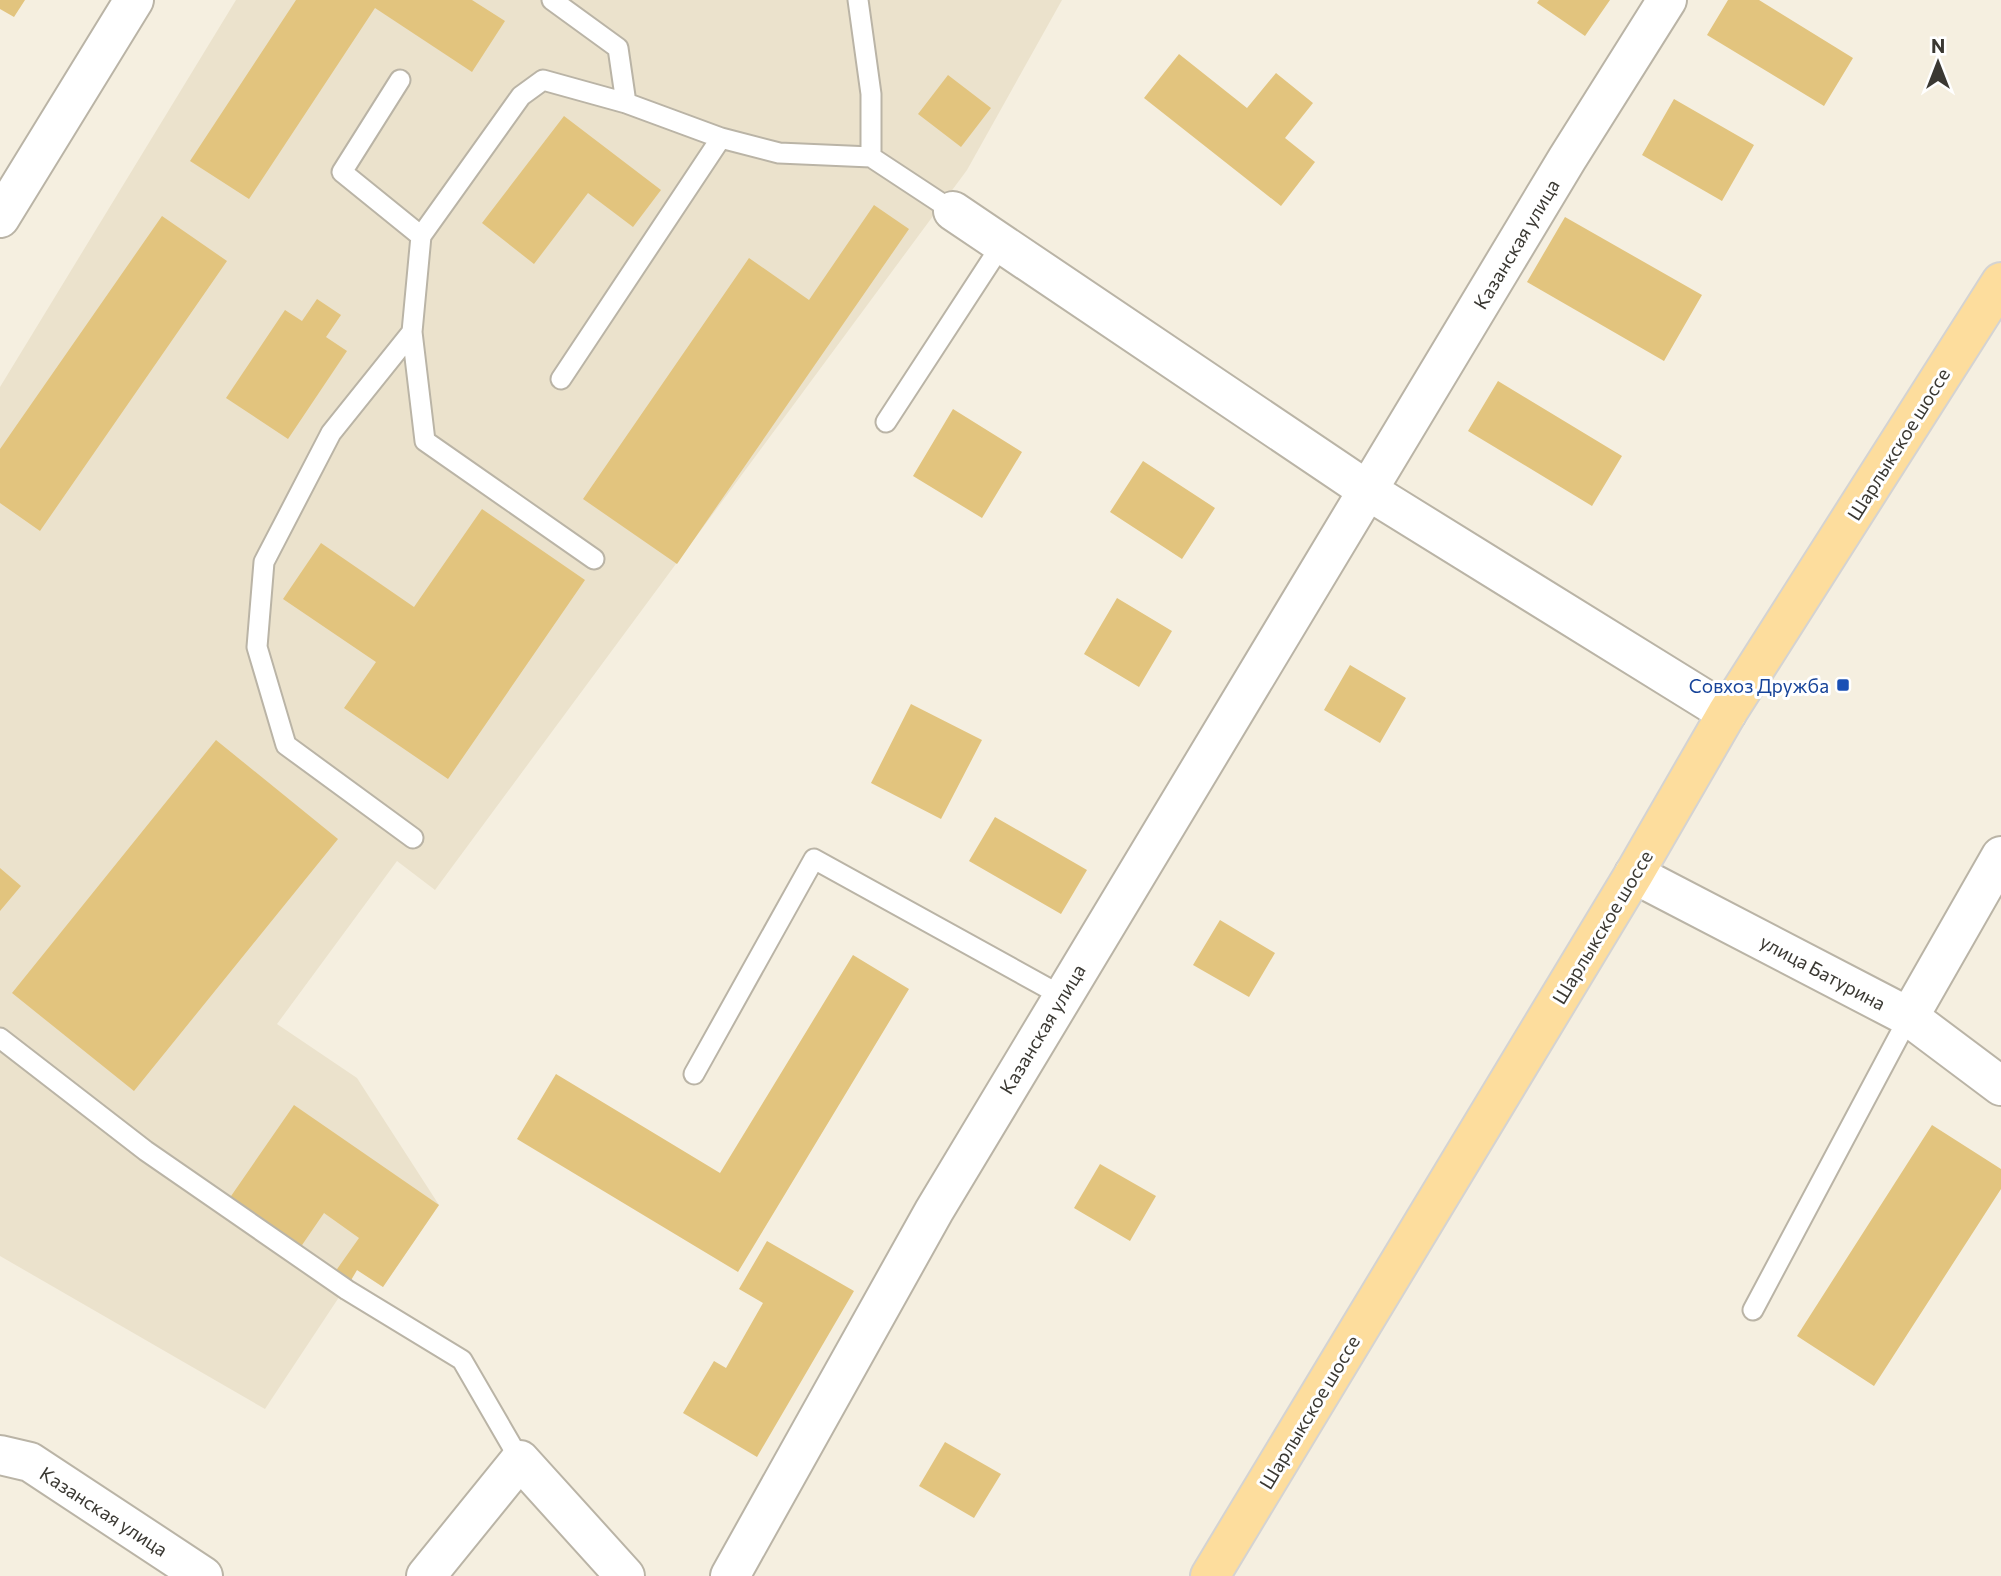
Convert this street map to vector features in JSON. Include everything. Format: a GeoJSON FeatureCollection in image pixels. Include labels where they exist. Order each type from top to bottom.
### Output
{"type":"FeatureCollection","features":[{"type":"Feature","properties":{"kind":"main road","name":"Шарлыкское шоссе"},"geometry":{"type":"LineString","coordinates":[[1210,1576],[1634,874],[1727,713],[2001,282]]}},
{"type":"Feature","properties":{"kind":"street"},"geometry":{"type":"LineString","coordinates":[[0,218],[134,0]]}},
{"type":"Feature","properties":{"kind":"street","name":"Казанская улица"},"geometry":{"type":"LineString","coordinates":[[730,1576],[934,1211],[1367,490],[1667,0]]}},
{"type":"Feature","properties":{"kind":"street"},"geometry":{"type":"LineString","coordinates":[[953,211],[1367,490],[1727,713]]}},
{"type":"Feature","properties":{"kind":"street"},"geometry":{"type":"LineString","coordinates":[[1909,1017],[2001,856]]}},
{"type":"Feature","properties":{"kind":"street","name":"улица Батурина"},"geometry":{"type":"LineString","coordinates":[[1634,874],[1909,1017],[2001,1086]]}},
{"type":"Feature","properties":{"kind":"street","name":"Казанская улица"},"geometry":{"type":"LineString","coordinates":[[0,1455],[30,1462],[203,1576]]}},
{"type":"Feature","properties":{"kind":"street"},"geometry":{"type":"LineString","coordinates":[[426,1576],[520,1460],[625,1576]]}},
{"type":"Feature","properties":{"kind":"lane"},"geometry":{"type":"LineString","coordinates":[[552,0],[618,48],[626,103]]}},
{"type":"Feature","properties":{"kind":"lane"},"geometry":{"type":"LineString","coordinates":[[858,0],[871,94],[871,157]]}},
{"type":"Feature","properties":{"kind":"lane"},"geometry":{"type":"LineString","coordinates":[[400,80],[342,172],[421,236]]}},
{"type":"Feature","properties":{"kind":"lane"},"geometry":{"type":"LineString","coordinates":[[594,559],[425,441],[412,332],[421,236],[521,96],[543,80],[626,103],[722,138],[779,153],[871,157],[953,211]]}},
{"type":"Feature","properties":{"kind":"lane"},"geometry":{"type":"LineString","coordinates":[[561,379],[722,138]]}},
{"type":"Feature","properties":{"kind":"lane"},"geometry":{"type":"LineString","coordinates":[[886,422],[1002,244]]}},
{"type":"Feature","properties":{"kind":"lane"},"geometry":{"type":"LineString","coordinates":[[412,332],[331,433],[264,562],[257,647],[286,744],[413,838]]}},
{"type":"Feature","properties":{"kind":"lane"},"geometry":{"type":"LineString","coordinates":[[694,1074],[814,859],[1062,996]]}},
{"type":"Feature","properties":{"kind":"lane"},"geometry":{"type":"LineString","coordinates":[[1753,1310],[1909,1017]]}},
{"type":"Feature","properties":{"kind":"lane"},"geometry":{"type":"LineString","coordinates":[[0,1038],[146,1151],[347,1290],[462,1360],[520,1460]]}},
{"type":"Feature","properties":{"kind":"shaded area"},"geometry":{"type":"Polygon","coordinates":[[[236,0],[1062,0],[967,170],[435,890],[397,861],[277,1024],[357,1078],[439,1205],[383,1287],[357,1270],[265,1409],[0,1256],[0,387],[236,0]]]}},
{"type":"Feature","properties":{"kind":"building"},"geometry":{"type":"Polygon","coordinates":[[[0,0],[25,0],[14,17],[0,9],[0,0]]]}},
{"type":"Feature","properties":{"kind":"building"},"geometry":{"type":"Polygon","coordinates":[[[296,0],[472,0],[505,21],[472,72],[375,8],[249,199],[190,161],[296,0]]]}},
{"type":"Feature","properties":{"kind":"building"},"geometry":{"type":"Polygon","coordinates":[[[1539,0],[1610,0],[1585,36],[1537,3],[1539,0]]]}},
{"type":"Feature","properties":{"kind":"building"},"geometry":{"type":"Polygon","coordinates":[[[1728,0],[1759,0],[1853,58],[1824,106],[1707,35],[1728,0]]]}},
{"type":"Feature","properties":{"kind":"building"},"geometry":{"type":"Polygon","coordinates":[[[1179,54],[1247,108],[1276,73],[1313,103],[1285,138],[1315,162],[1281,206],[1144,98],[1179,54]]]}},
{"type":"Feature","properties":{"kind":"building"},"geometry":{"type":"Polygon","coordinates":[[[948,75],[991,108],[961,147],[918,114],[948,75]]]}},
{"type":"Feature","properties":{"kind":"building"},"geometry":{"type":"Polygon","coordinates":[[[1674,99],[1754,145],[1722,201],[1642,155],[1674,99]]]}},
{"type":"Feature","properties":{"kind":"building"},"geometry":{"type":"Polygon","coordinates":[[[564,116],[661,190],[633,227],[588,193],[534,264],[482,223],[564,116]]]}},
{"type":"Feature","properties":{"kind":"building"},"geometry":{"type":"Polygon","coordinates":[[[874,205],[909,229],[677,564],[583,499],[749,258],[809,300],[874,205]]]}},
{"type":"Feature","properties":{"kind":"building"},"geometry":{"type":"Polygon","coordinates":[[[162,216],[227,261],[40,531],[0,503],[0,449],[162,216]]]}},
{"type":"Feature","properties":{"kind":"building"},"geometry":{"type":"Polygon","coordinates":[[[1565,217],[1702,295],[1664,361],[1527,282],[1565,217]]]}},
{"type":"Feature","properties":{"kind":"building"},"geometry":{"type":"Polygon","coordinates":[[[317,299],[341,315],[326,337],[347,351],[288,439],[226,398],[285,310],[302,321],[317,299]]]}},
{"type":"Feature","properties":{"kind":"building"},"geometry":{"type":"Polygon","coordinates":[[[1498,381],[1622,456],[1592,506],[1468,431],[1498,381]]]}},
{"type":"Feature","properties":{"kind":"building"},"geometry":{"type":"Polygon","coordinates":[[[953,409],[1022,452],[982,518],[913,476],[953,409]]]}},
{"type":"Feature","properties":{"kind":"building"},"geometry":{"type":"Polygon","coordinates":[[[1143,461],[1215,508],[1182,559],[1110,512],[1143,461]]]}},
{"type":"Feature","properties":{"kind":"building"},"geometry":{"type":"Polygon","coordinates":[[[482,509],[585,580],[448,779],[344,708],[376,662],[283,599],[321,543],[414,607],[482,509]]]}},
{"type":"Feature","properties":{"kind":"building"},"geometry":{"type":"Polygon","coordinates":[[[1117,598],[1172,631],[1139,687],[1084,654],[1117,598]]]}},
{"type":"Feature","properties":{"kind":"building"},"geometry":{"type":"Polygon","coordinates":[[[1350,665],[1406,698],[1380,743],[1324,710],[1350,665]]]}},
{"type":"Feature","properties":{"kind":"building"},"geometry":{"type":"Polygon","coordinates":[[[911,704],[982,740],[941,819],[871,783],[911,704]]]}},
{"type":"Feature","properties":{"kind":"building"},"geometry":{"type":"Polygon","coordinates":[[[216,740],[338,839],[134,1091],[12,993],[216,740]]]}},
{"type":"Feature","properties":{"kind":"building"},"geometry":{"type":"Polygon","coordinates":[[[995,817],[1087,870],[1061,914],[969,861],[995,817]]]}},
{"type":"Feature","properties":{"kind":"building"},"geometry":{"type":"Polygon","coordinates":[[[0,868],[21,886],[0,911],[0,868]]]}},
{"type":"Feature","properties":{"kind":"building"},"geometry":{"type":"Polygon","coordinates":[[[1220,920],[1275,953],[1249,997],[1193,965],[1220,920]]]}},
{"type":"Feature","properties":{"kind":"building"},"geometry":{"type":"Polygon","coordinates":[[[853,955],[909,989],[738,1272],[517,1139],[556,1074],[720,1173],[853,955]]]}},
{"type":"Feature","properties":{"kind":"building"},"geometry":{"type":"Polygon","coordinates":[[[294,1105],[439,1205],[383,1287],[357,1270],[350,1282],[335,1272],[359,1238],[324,1213],[300,1248],[229,1199],[294,1105]]]}},
{"type":"Feature","properties":{"kind":"building"},"geometry":{"type":"Polygon","coordinates":[[[1932,1125],[2001,1169],[2001,1189],[1874,1386],[1797,1336],[1932,1125]]]}},
{"type":"Feature","properties":{"kind":"building"},"geometry":{"type":"Polygon","coordinates":[[[1100,1164],[1156,1196],[1130,1241],[1074,1208],[1100,1164]]]}},
{"type":"Feature","properties":{"kind":"building"},"geometry":{"type":"Polygon","coordinates":[[[767,1241],[854,1291],[757,1457],[683,1413],[714,1361],[726,1368],[763,1303],[739,1289],[767,1241]]]}},
{"type":"Feature","properties":{"kind":"building"},"geometry":{"type":"Polygon","coordinates":[[[945,1442],[1001,1474],[974,1518],[919,1486],[945,1442]]]}},
{"type":"Feature","properties":{"kind":"place","name":"Совхоз Дружба"},"geometry":{"type":"Point","coordinates":[1843,685]}}]}
